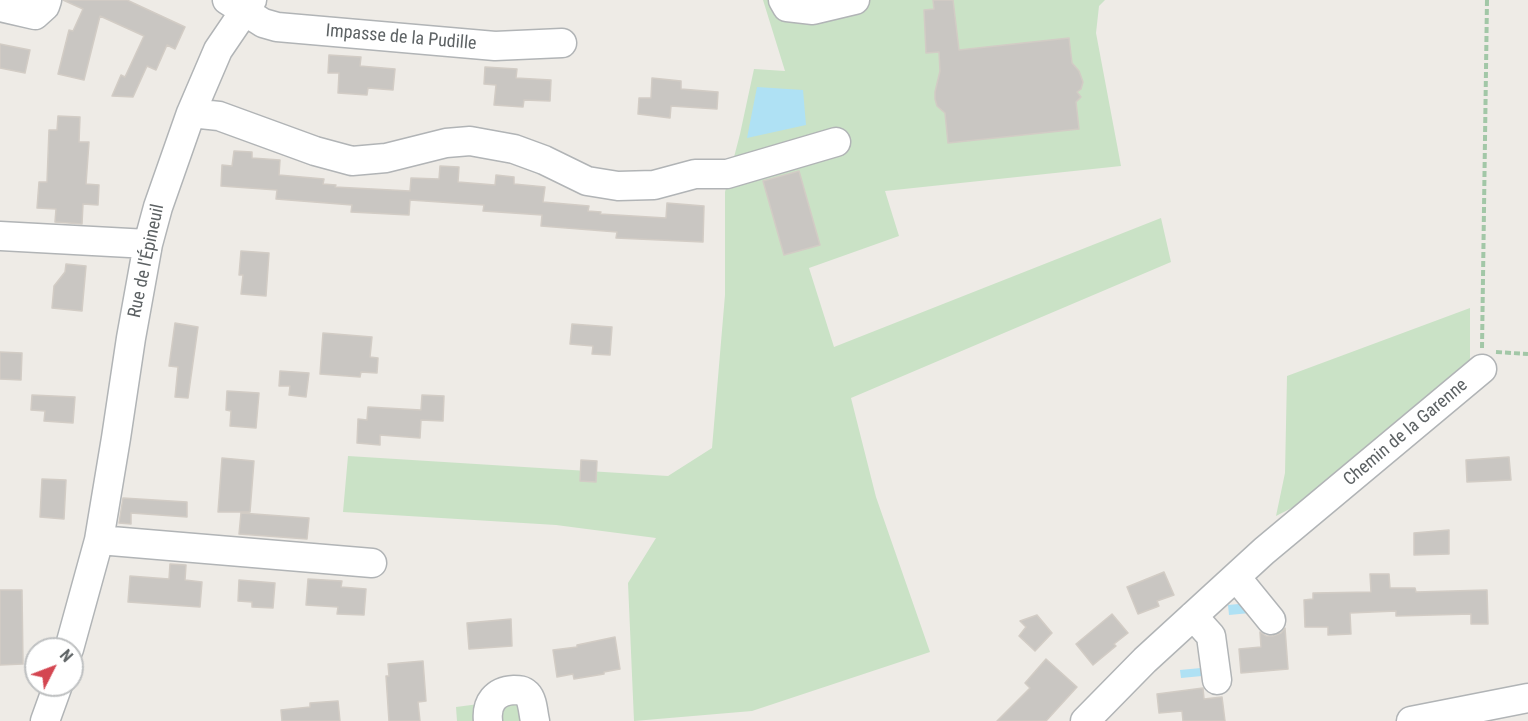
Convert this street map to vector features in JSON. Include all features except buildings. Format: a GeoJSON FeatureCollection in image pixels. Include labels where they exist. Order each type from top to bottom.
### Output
{"type":"FeatureCollection","features":[{"type":"Feature","properties":{"kind":"street"},"geometry":{"type":"LineString","coordinates":[[0,7],[35,15],[45,6],[47,0]]}},
{"type":"Feature","properties":{"kind":"street"},"geometry":{"type":"LineString","coordinates":[[783,0],[787,7],[813,10],[855,0]]}},
{"type":"Feature","properties":{"kind":"street","name":"Impasse de la Pudille"},"geometry":{"type":"LineString","coordinates":[[241,4],[263,23],[277,27],[495,46],[562,43]]}},
{"type":"Feature","properties":{"kind":"street","name":"Rue de l'Épineuil"},"geometry":{"type":"LineString","coordinates":[[72,637],[99,540],[117,438],[129,346],[148,244],[158,207],[191,113],[241,4]]}},
{"type":"Feature","properties":{"kind":"street"},"geometry":{"type":"LineString","coordinates":[[191,113],[219,116],[315,151],[352,161],[386,158],[446,143],[470,141],[514,149],[544,160],[587,181],[618,186],[654,185],[695,174],[728,174],[836,142]]}},
{"type":"Feature","properties":{"kind":"street"},"geometry":{"type":"LineString","coordinates":[[0,236],[148,244]]}},
{"type":"Feature","properties":{"kind":"street","name":"Chemin de la Garenne"},"geometry":{"type":"LineString","coordinates":[[1085,721],[1144,660],[1236,577],[1482,369]]}},
{"type":"Feature","properties":{"kind":"street"},"geometry":{"type":"LineString","coordinates":[[99,540],[372,563]]}},
{"type":"Feature","properties":{"kind":"street"},"geometry":{"type":"LineString","coordinates":[[1236,577],[1271,620]]}},
{"type":"Feature","properties":{"kind":"street"},"geometry":{"type":"LineString","coordinates":[[1193,616],[1211,636],[1217,680]]}},
{"type":"Feature","properties":{"kind":"street"},"geometry":{"type":"LineString","coordinates":[[488,721],[486,710],[493,698],[504,691],[519,690],[531,699],[535,721]]}},
{"type":"Feature","properties":{"kind":"street"},"geometry":{"type":"LineString","coordinates":[[45,721],[54,697]]}},
{"type":"Feature","properties":{"kind":"street"},"geometry":{"type":"LineString","coordinates":[[1412,721],[1485,714],[1528,698]]}},
{"type":"Feature","properties":{"kind":"path","name":"Chemin de la Garenne"},"geometry":{"type":"LineString","coordinates":[[1482,369],[1487,0]]}},
{"type":"Feature","properties":{"kind":"path"},"geometry":{"type":"LineString","coordinates":[[1482,340],[1497,352],[1528,354]]}},
{"type":"Feature","properties":{"kind":"green space"},"geometry":{"type":"Polygon","coordinates":[[[763,0],[1105,0],[1099,6],[1096,33],[1121,166],[885,191],[899,236],[809,268],[834,347],[1161,218],[1171,262],[851,398],[876,497],[930,652],[752,711],[634,721],[628,583],[656,538],[556,525],[343,512],[348,456],[668,476],[712,448],[725,295],[725,192],[754,69],[785,71],[763,0]]]}},
{"type":"Feature","properties":{"kind":"green space"},"geometry":{"type":"Polygon","coordinates":[[[1470,308],[1470,365],[1317,495],[1276,516],[1285,473],[1287,376],[1470,308]]]}},
{"type":"Feature","properties":{"kind":"green space"},"geometry":{"type":"Polygon","coordinates":[[[513,699],[520,707],[523,721],[497,721],[503,701],[513,699]]]}},
{"type":"Feature","properties":{"kind":"green space"},"geometry":{"type":"Polygon","coordinates":[[[479,704],[481,721],[457,721],[456,707],[479,704]]]}},
{"type":"Feature","properties":{"kind":"water"},"geometry":{"type":"Polygon","coordinates":[[[757,87],[803,90],[806,125],[747,138],[757,87]]]}},
{"type":"Feature","properties":{"kind":"water"},"geometry":{"type":"Polygon","coordinates":[[[1249,603],[1250,613],[1229,615],[1228,605],[1249,603]]]}},
{"type":"Feature","properties":{"kind":"water"},"geometry":{"type":"Polygon","coordinates":[[[1201,668],[1202,676],[1181,678],[1180,670],[1201,668]]]}}]}
